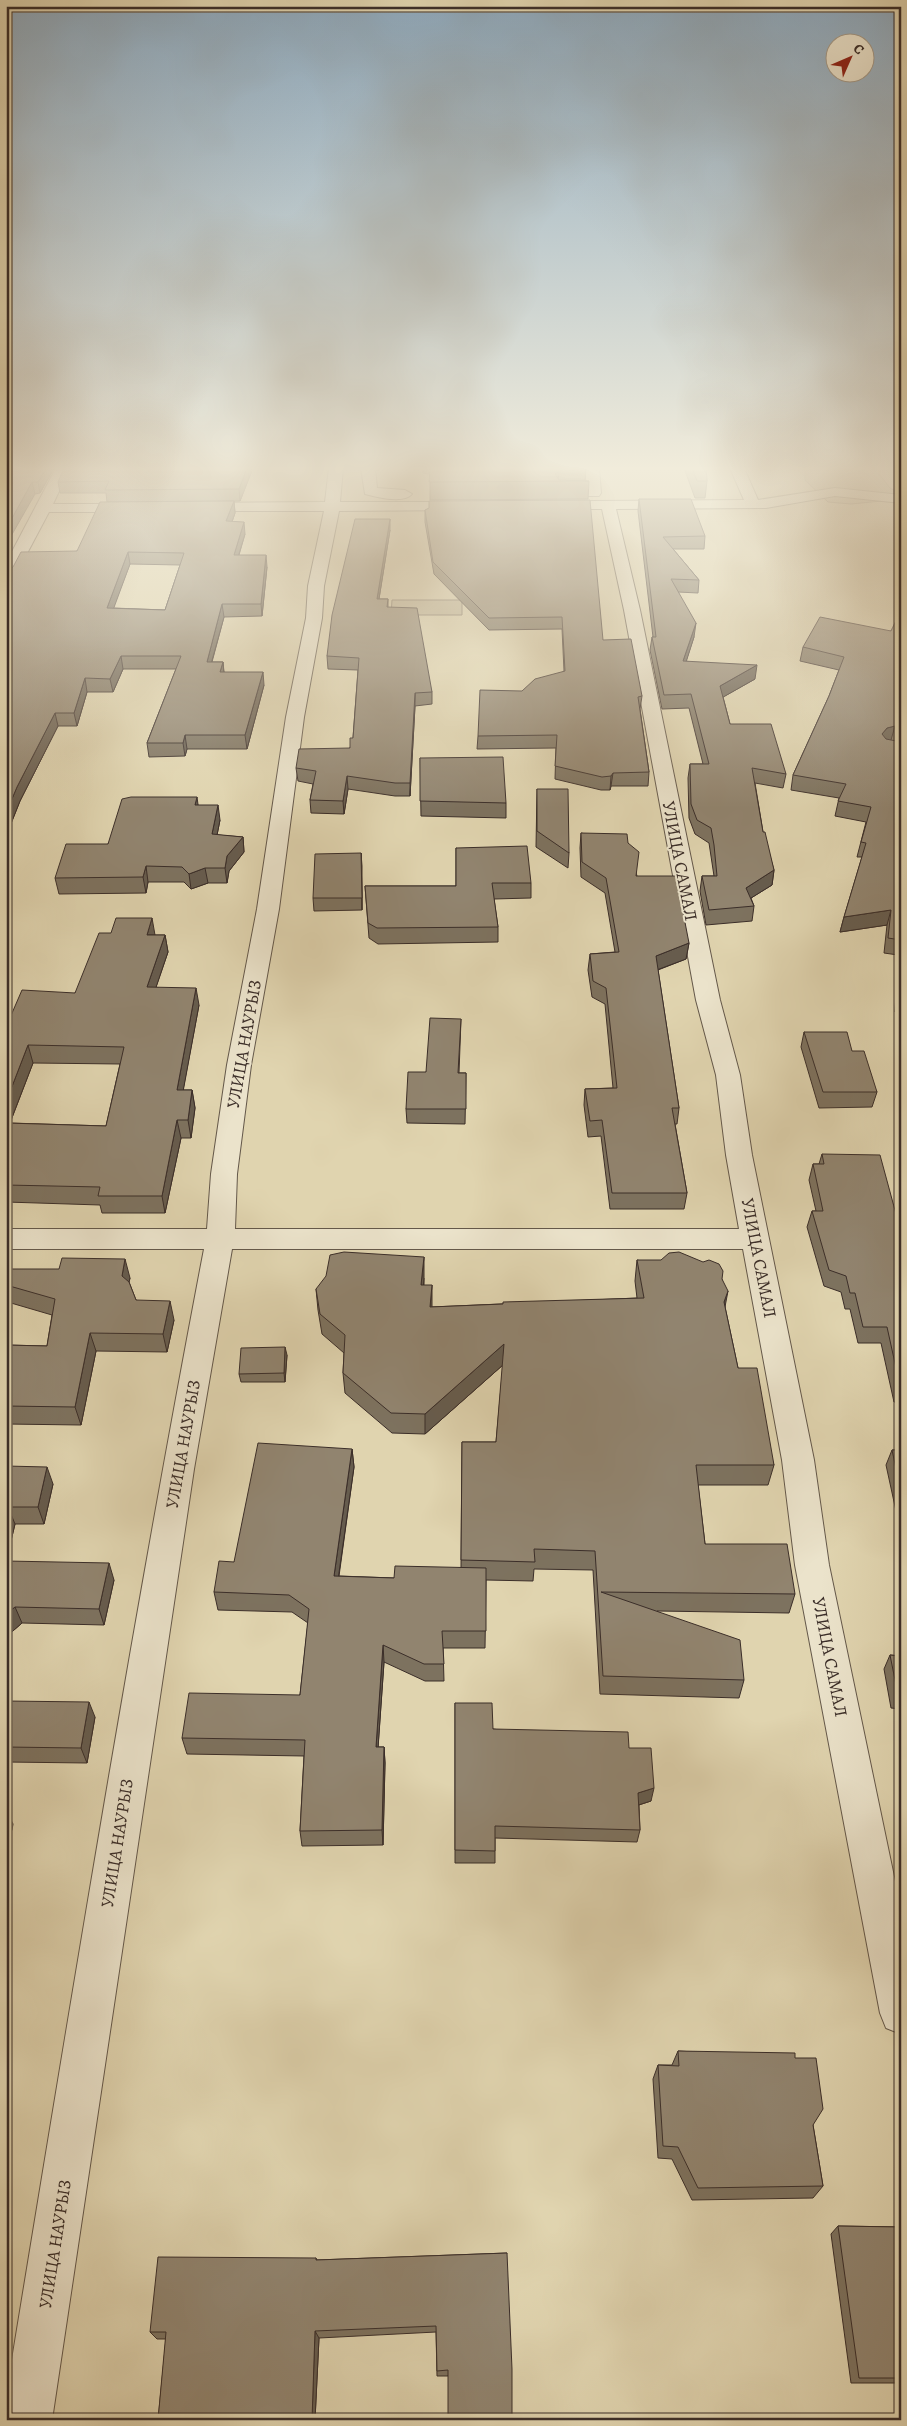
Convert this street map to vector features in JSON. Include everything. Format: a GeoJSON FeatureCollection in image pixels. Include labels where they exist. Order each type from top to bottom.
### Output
{"type":"FeatureCollection","features":[{"type":"Feature","properties":{"kind":"street","name":"УЛИЦА НАУРЫЗ"},"geometry":{"type":"LineString","coordinates":[[27,2420],[106,1913],[172,1508],[220,1240],[224,1174],[239,1065],[268,909],[295,717],[314,618],[317,581]]}},
{"type":"Feature","properties":{"kind":"street","name":"УЛИЦА САМАЛ"},"geometry":{"type":"LineString","coordinates":[[625,581],[708,1000],[728,1075],[739,1155],[798,1460],[812,1565],[901,2013]]}},
{"type":"Feature","properties":{"kind":"street"},"geometry":{"type":"LineString","coordinates":[[6,1240],[756,1239]]}},
{"type":"Feature","properties":{"kind":"shaded area"},"geometry":{"type":"Polygon","coordinates":[[[392,600],[462,600],[462,615],[391,615],[392,600]]]}},
{"type":"Feature","properties":{"kind":"building"},"geometry":{"type":"Polygon","coordinates":[[[6,581],[117,581],[107,608],[165,610],[175,581],[263,581],[261,604],[222,604],[207,662],[223,662],[220,672],[263,672],[245,735],[185,735],[183,743],[147,743],[181,656],[121,656],[110,679],[85,678],[74,713],[55,713],[17,787],[6,813],[6,581]]]}},
{"type":"Feature","properties":{"kind":"building"},"geometry":{"type":"Polygon","coordinates":[[[340,581],[380,581],[377,599],[388,599],[387,607],[417,608],[432,692],[415,693],[410,783],[395,783],[347,776],[343,801],[310,800],[316,771],[296,768],[299,749],[350,748],[350,738],[353,738],[359,658],[327,656],[332,615],[340,581]]]}},
{"type":"Feature","properties":{"kind":"building"},"geometry":{"type":"Polygon","coordinates":[[[452,581],[598,581],[603,640],[631,639],[642,696],[638,697],[649,772],[613,773],[611,776],[602,777],[555,766],[557,735],[478,736],[480,690],[522,691],[535,679],[565,671],[562,617],[489,618],[452,581]]]}},
{"type":"Feature","properties":{"kind":"building"},"geometry":{"type":"Polygon","coordinates":[[[649,581],[672,581],[696,623],[683,661],[757,665],[720,686],[730,724],[771,724],[786,774],[752,768],[763,832],[765,832],[774,870],[746,888],[754,906],[709,910],[702,876],[717,876],[714,845],[711,828],[697,820],[691,804],[690,764],[709,764],[691,694],[664,695],[652,637],[656,637],[649,581]]]}},
{"type":"Feature","properties":{"kind":"building"},"geometry":{"type":"Polygon","coordinates":[[[901,611],[901,728],[895,726],[887,728],[882,734],[886,739],[901,742],[901,940],[888,938],[891,910],[844,917],[866,843],[861,842],[871,807],[838,801],[846,784],[793,775],[829,696],[844,657],[803,647],[820,617],[891,631],[901,611]]]}},
{"type":"Feature","properties":{"kind":"building"},"geometry":{"type":"Polygon","coordinates":[[[503,757],[506,803],[420,801],[420,758],[503,757]]]}},
{"type":"Feature","properties":{"kind":"building"},"geometry":{"type":"Polygon","coordinates":[[[537,789],[568,789],[569,853],[537,831],[537,789]]]}},
{"type":"Feature","properties":{"kind":"building"},"geometry":{"type":"Polygon","coordinates":[[[131,797],[197,797],[195,805],[218,805],[212,834],[243,837],[227,856],[225,868],[205,868],[189,874],[182,867],[146,866],[143,877],[55,878],[66,844],[108,844],[122,799],[131,797]]]}},
{"type":"Feature","properties":{"kind":"building"},"geometry":{"type":"Polygon","coordinates":[[[581,833],[627,834],[628,843],[639,852],[636,876],[676,876],[689,943],[656,956],[679,1108],[672,1108],[687,1193],[612,1193],[602,1120],[590,1121],[585,1089],[617,1088],[606,988],[593,981],[590,954],[619,952],[606,878],[582,862],[581,833]]]}},
{"type":"Feature","properties":{"kind":"building"},"geometry":{"type":"Polygon","coordinates":[[[527,846],[531,883],[492,883],[498,927],[377,928],[368,923],[365,886],[456,886],[456,848],[527,846]]]}},
{"type":"Feature","properties":{"kind":"building"},"geometry":{"type":"Polygon","coordinates":[[[361,853],[362,898],[313,898],[315,854],[361,853]]]}},
{"type":"Feature","properties":{"kind":"building"},"geometry":{"type":"Polygon","coordinates":[[[116,918],[152,918],[147,935],[165,935],[147,987],[196,988],[177,1090],[192,1090],[188,1120],[177,1120],[162,1196],[98,1196],[100,1187],[6,1185],[6,1123],[106,1126],[124,1047],[28,1045],[6,1102],[6,1027],[22,990],[75,993],[99,933],[111,933],[116,918]]]}},
{"type":"Feature","properties":{"kind":"building"},"geometry":{"type":"Polygon","coordinates":[[[430,1018],[461,1019],[458,1073],[466,1073],[466,1109],[406,1109],[408,1072],[426,1072],[430,1018]]]}},
{"type":"Feature","properties":{"kind":"building"},"geometry":{"type":"Polygon","coordinates":[[[804,1032],[847,1032],[852,1051],[864,1051],[877,1092],[823,1092],[804,1032]]]}},
{"type":"Feature","properties":{"kind":"building"},"geometry":{"type":"Polygon","coordinates":[[[822,1154],[880,1155],[896,1214],[901,1214],[901,1386],[887,1327],[863,1327],[855,1293],[850,1293],[846,1276],[829,1270],[812,1211],[823,1211],[813,1164],[824,1164],[822,1154]]]}},
{"type":"Feature","properties":{"kind":"building"},"geometry":{"type":"Polygon","coordinates":[[[344,1252],[424,1257],[421,1285],[432,1285],[430,1307],[503,1304],[503,1302],[644,1298],[637,1260],[661,1260],[669,1253],[679,1252],[703,1262],[709,1260],[719,1264],[723,1271],[722,1279],[728,1291],[724,1302],[738,1368],[757,1368],[774,1465],[696,1465],[705,1544],[787,1544],[795,1594],[601,1592],[740,1640],[744,1680],[603,1676],[595,1551],[534,1549],[535,1562],[461,1560],[462,1442],[496,1442],[504,1344],[425,1414],[391,1413],[343,1373],[345,1335],[320,1314],[316,1289],[326,1276],[330,1255],[344,1252]]]}},
{"type":"Feature","properties":{"kind":"building"},"geometry":{"type":"Polygon","coordinates":[[[62,1258],[125,1259],[122,1276],[129,1282],[136,1300],[170,1301],[163,1334],[90,1333],[75,1407],[6,1406],[6,1345],[47,1346],[55,1299],[6,1285],[6,1269],[59,1269],[62,1258]]]}},
{"type":"Feature","properties":{"kind":"building"},"geometry":{"type":"Polygon","coordinates":[[[285,1347],[284,1373],[239,1374],[241,1348],[285,1347]]]}},
{"type":"Feature","properties":{"kind":"building"},"geometry":{"type":"Polygon","coordinates":[[[258,1443],[352,1449],[334,1576],[394,1578],[395,1566],[486,1568],[486,1631],[442,1631],[444,1664],[424,1664],[383,1645],[376,1747],[384,1747],[382,1830],[300,1831],[305,1740],[182,1738],[189,1693],[300,1695],[309,1609],[289,1595],[214,1592],[219,1561],[234,1562],[258,1443]]]}},
{"type":"Feature","properties":{"kind":"building"},"geometry":{"type":"Polygon","coordinates":[[[892,1450],[901,1450],[901,1492],[892,1450]]]}},
{"type":"Feature","properties":{"kind":"building"},"geometry":{"type":"Polygon","coordinates":[[[6,1466],[47,1467],[38,1507],[8,1507],[6,1516],[6,1466]]]}},
{"type":"Feature","properties":{"kind":"building"},"geometry":{"type":"Polygon","coordinates":[[[6,1561],[109,1563],[99,1609],[15,1607],[6,1614],[6,1561]]]}},
{"type":"Feature","properties":{"kind":"building"},"geometry":{"type":"Polygon","coordinates":[[[890,1655],[901,1656],[901,1695],[898,1695],[890,1655]]]}},
{"type":"Feature","properties":{"kind":"building"},"geometry":{"type":"Polygon","coordinates":[[[6,1701],[89,1702],[81,1748],[6,1747],[6,1701]]]}},
{"type":"Feature","properties":{"kind":"building"},"geometry":{"type":"Polygon","coordinates":[[[455,1703],[492,1703],[493,1729],[628,1732],[629,1748],[651,1748],[654,1788],[638,1793],[640,1830],[495,1826],[495,1851],[455,1850],[455,1703]]]}},
{"type":"Feature","properties":{"kind":"building"},"geometry":{"type":"Polygon","coordinates":[[[678,2051],[795,2053],[795,2058],[816,2058],[823,2109],[813,2125],[823,2186],[698,2188],[678,2147],[663,2146],[658,2065],[679,2066],[678,2051]]]}},
{"type":"Feature","properties":{"kind":"building"},"geometry":{"type":"Polygon","coordinates":[[[838,2226],[901,2227],[901,2378],[859,2378],[838,2226]]]}},
{"type":"Feature","properties":{"kind":"building"},"geometry":{"type":"Polygon","coordinates":[[[507,2253],[512,2369],[512,2420],[448,2420],[448,2370],[437,2371],[436,2326],[315,2331],[312,2420],[158,2420],[166,2332],[150,2332],[158,2257],[316,2258],[316,2260],[507,2253]]]}}]}
